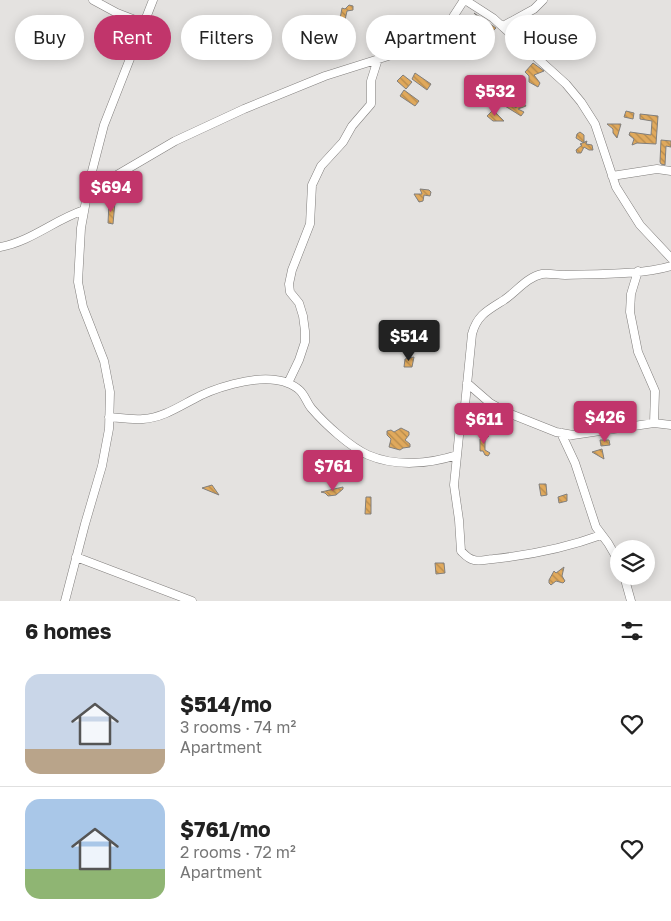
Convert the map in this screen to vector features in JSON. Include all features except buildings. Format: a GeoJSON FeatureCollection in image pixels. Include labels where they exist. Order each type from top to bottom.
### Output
{"type":"FeatureCollection","features":[{"type":"Feature","properties":{"kind":"street"},"geometry":{"type":"LineString","coordinates":[[93,0],[122,15]]}},
{"type":"Feature","properties":{"kind":"street"},"geometry":{"type":"LineString","coordinates":[[146,15],[153,0]]}},
{"type":"Feature","properties":{"kind":"street"},"geometry":{"type":"LineString","coordinates":[[454,15],[464,0],[503,26],[566,84],[581,102],[595,124],[616,187],[640,225],[671,258]]}},
{"type":"Feature","properties":{"kind":"street"},"geometry":{"type":"LineString","coordinates":[[503,26],[534,9],[543,0]]}},
{"type":"Feature","properties":{"kind":"street"},"geometry":{"type":"LineString","coordinates":[[65,601],[102,466],[109,429],[110,392],[104,361],[83,307],[78,282],[81,228],[104,125],[129,60]]}},
{"type":"Feature","properties":{"kind":"street"},"geometry":{"type":"LineString","coordinates":[[88,192],[175,141],[325,76],[375,60]]}},
{"type":"Feature","properties":{"kind":"street"},"geometry":{"type":"LineString","coordinates":[[288,383],[305,342],[303,316],[299,303],[290,292],[289,284],[292,270],[310,224],[312,185],[321,166],[343,142],[352,126],[371,104],[373,73],[378,60]]}},
{"type":"Feature","properties":{"kind":"street"},"geometry":{"type":"LineString","coordinates":[[612,176],[657,169],[671,171]]}},
{"type":"Feature","properties":{"kind":"street"},"geometry":{"type":"LineString","coordinates":[[0,247],[16,244],[66,216],[84,210]]}},
{"type":"Feature","properties":{"kind":"street"},"geometry":{"type":"LineString","coordinates":[[601,535],[536,553],[479,561],[466,557],[461,551],[454,485],[472,334],[475,324],[487,311],[512,295],[530,279],[542,274],[563,275],[638,271],[671,266]]}},
{"type":"Feature","properties":{"kind":"street"},"geometry":{"type":"LineString","coordinates":[[638,271],[631,294],[630,312],[638,352],[655,391],[654,423]]}},
{"type":"Feature","properties":{"kind":"street"},"geometry":{"type":"LineString","coordinates":[[109,417],[144,419],[180,408],[193,399],[224,386],[256,380],[275,379],[288,383],[301,391],[312,408],[346,441],[368,455],[395,462],[422,463],[457,455]]}},
{"type":"Feature","properties":{"kind":"street"},"geometry":{"type":"LineString","coordinates":[[467,384],[490,403],[541,427],[561,433],[573,435],[654,423],[671,425]]}},
{"type":"Feature","properties":{"kind":"street"},"geometry":{"type":"LineString","coordinates":[[561,433],[575,463],[596,527],[610,546]]}},
{"type":"Feature","properties":{"kind":"street"},"geometry":{"type":"LineString","coordinates":[[76,557],[192,601]]}},
{"type":"Feature","properties":{"kind":"street"},"geometry":{"type":"LineString","coordinates":[[627,585],[631,601]]}}]}
